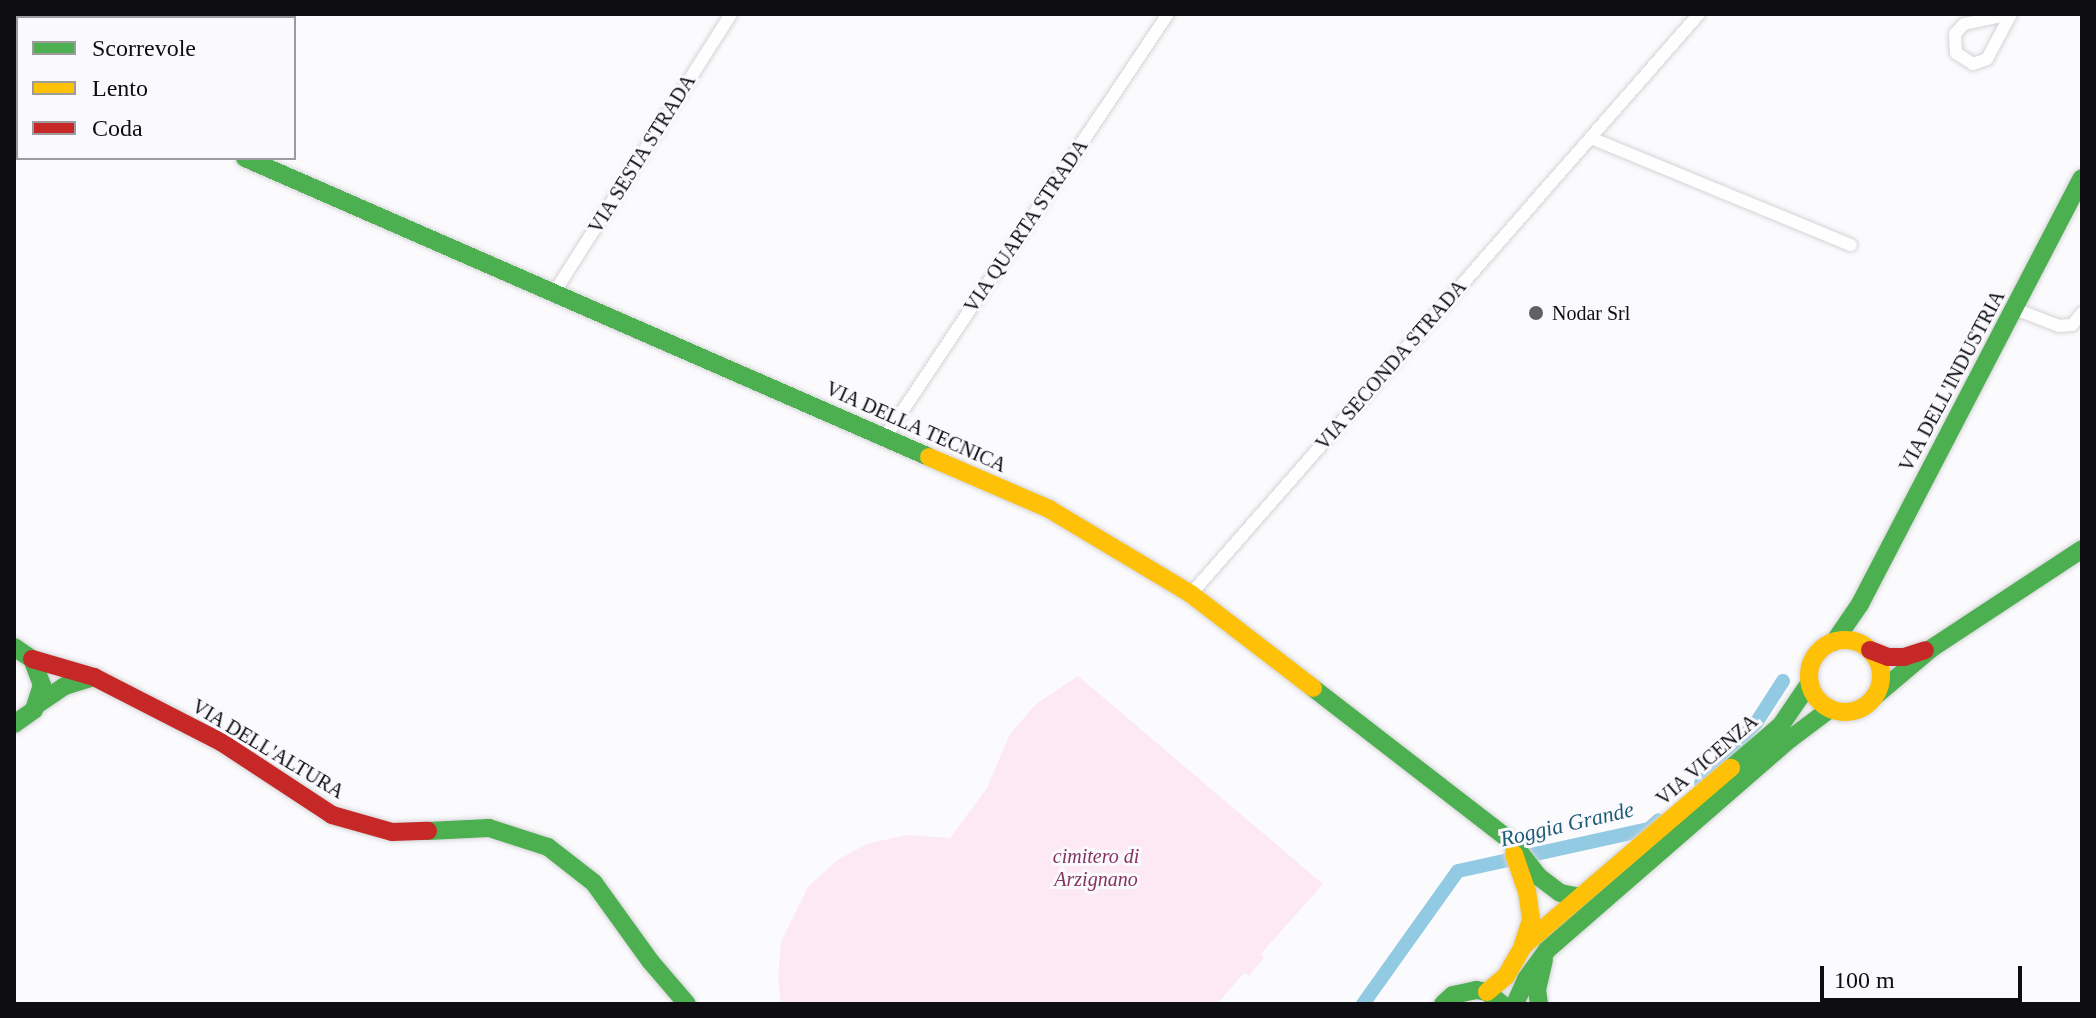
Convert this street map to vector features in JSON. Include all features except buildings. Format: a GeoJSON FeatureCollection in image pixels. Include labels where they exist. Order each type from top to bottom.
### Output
{"type":"FeatureCollection","features":[{"type":"Feature","properties":{"kind":"street","name":"VIA SESTA STRADA"},"geometry":{"type":"LineString","coordinates":[[554,293],[731,14]]}},
{"type":"Feature","properties":{"kind":"street","name":"VIA QUARTA STRADA"},"geometry":{"type":"LineString","coordinates":[[885,437],[1168,14]]}},
{"type":"Feature","properties":{"kind":"street","name":"VIA SECONDA STRADA"},"geometry":{"type":"LineString","coordinates":[[1191,594],[1699,14]]}},
{"type":"Feature","properties":{"kind":"street"},"geometry":{"type":"LineString","coordinates":[[2011,14],[1987,59],[1966,62],[1956,53],[1955,34],[1964,24],[2011,14]]}},
{"type":"Feature","properties":{"kind":"street"},"geometry":{"type":"LineString","coordinates":[[1591,138],[1851,245]]}},
{"type":"Feature","properties":{"kind":"street","name":"VIA DELLA TECNICA"},"geometry":{"type":"LineString","coordinates":[[250,160],[1049,509],[1191,594],[1510,840],[1539,877],[1560,893],[1580,897]]}},
{"type":"Feature","properties":{"kind":"street","name":"VIA DELL'INDUSTRIA"},"geometry":{"type":"LineString","coordinates":[[1834,642],[1860,604],[2082,178]]}},
{"type":"Feature","properties":{"kind":"street"},"geometry":{"type":"LineString","coordinates":[[2015,309],[2059,326],[2072,325],[2082,313]]}},
{"type":"Feature","properties":{"kind":"street","name":"VIA VICENZA"},"geometry":{"type":"LineString","coordinates":[[1515,1004],[1526,979],[1547,950],[1790,739],[1830,709],[1859,709],[1932,648],[2082,549]]}},
{"type":"Feature","properties":{"kind":"street"},"geometry":{"type":"LineString","coordinates":[[1860,604],[1867,648],[1881,672],[1875,696]]}},
{"type":"Feature","properties":{"kind":"street","name":"VIA VICENZA"},"geometry":{"type":"LineString","coordinates":[[1443,1004],[1464,991],[1495,998],[1523,946],[1781,725],[1809,684],[1813,658],[1834,642],[1844,640],[1888,657],[1904,657],[1932,648]]}},
{"type":"Feature","properties":{"kind":"street","name":"VIA DELL'ALTURA"},"geometry":{"type":"LineString","coordinates":[[14,647],[32,659],[94,677],[221,742],[332,815],[351,823],[392,832],[489,828],[510,832],[548,847],[594,883],[651,962],[687,1004]]}},
{"type":"Feature","properties":{"kind":"street"},"geometry":{"type":"LineString","coordinates":[[32,659],[42,685],[38,704]]}},
{"type":"Feature","properties":{"kind":"street"},"geometry":{"type":"LineString","coordinates":[[15,725],[38,704],[65,686],[94,677]]}},
{"type":"Feature","properties":{"kind":"street"},"geometry":{"type":"LineString","coordinates":[[1809,684],[1820,703],[1830,709]]}},
{"type":"Feature","properties":{"kind":"street"},"geometry":{"type":"LineString","coordinates":[[1510,840],[1527,891],[1531,920],[1523,946]]}},
{"type":"Feature","properties":{"kind":"street"},"geometry":{"type":"LineString","coordinates":[[1539,1004],[1537,990],[1547,950]]}},
{"type":"Feature","properties":{"kind":"green space","name":"cimitero di Arzignano"},"geometry":{"type":"Polygon","coordinates":[[[1078,676],[1323,884],[1261,954],[1264,958],[1249,976],[1244,973],[1217,1004],[781,1004],[778,978],[781,942],[808,887],[836,861],[866,844],[907,835],[950,838],[987,788],[1010,734],[1035,705],[1078,676]]]}},
{"type":"Feature","properties":{"kind":"waterway","name":"Roggia Grande"},"geometry":{"type":"LineString","coordinates":[[1701,783],[1756,723],[1783,681]]}},
{"type":"Feature","properties":{"kind":"waterway","name":"Roggia Grande"},"geometry":{"type":"LineString","coordinates":[[1363,1004],[1458,871],[1649,829],[1659,820]]}},
{"type":"Feature","properties":{"kind":"traffic: fast"},"geometry":{"type":"LineString","coordinates":[[250,160],[929,457]]}},
{"type":"Feature","properties":{"kind":"traffic: fast"},"geometry":{"type":"LineString","coordinates":[[1834,642],[1860,604],[2082,178]]}},
{"type":"Feature","properties":{"kind":"traffic: fast"},"geometry":{"type":"LineString","coordinates":[[1875,696],[1932,648],[2082,549]]}},
{"type":"Feature","properties":{"kind":"traffic: fast"},"geometry":{"type":"LineString","coordinates":[[14,647],[32,659],[42,685],[34,710],[14,724]]}},
{"type":"Feature","properties":{"kind":"traffic: fast"},"geometry":{"type":"LineString","coordinates":[[38,704],[65,686],[94,677]]}},
{"type":"Feature","properties":{"kind":"traffic: fast"},"geometry":{"type":"LineString","coordinates":[[1731,768],[1781,725],[1809,684]]}},
{"type":"Feature","properties":{"kind":"traffic: fast"},"geometry":{"type":"LineString","coordinates":[[1313,688],[1510,840],[1539,877],[1560,893],[1580,897]]}},
{"type":"Feature","properties":{"kind":"traffic: fast"},"geometry":{"type":"LineString","coordinates":[[1515,1004],[1526,979],[1547,950],[1790,739],[1830,709]]}},
{"type":"Feature","properties":{"kind":"traffic: fast"},"geometry":{"type":"LineString","coordinates":[[428,831],[489,828],[548,847],[594,883],[651,962],[687,1004]]}},
{"type":"Feature","properties":{"kind":"traffic: fast"},"geometry":{"type":"LineString","coordinates":[[1539,1004],[1537,990],[1544,960]]}},
{"type":"Feature","properties":{"kind":"traffic: fast"},"geometry":{"type":"LineString","coordinates":[[1443,1004],[1453,995],[1476,990],[1487,992],[1502,1004]]}},
{"type":"Feature","properties":{"kind":"traffic: slow"},"geometry":{"type":"LineString","coordinates":[[929,457],[1049,509],[1191,594],[1313,688]]}},
{"type":"Feature","properties":{"kind":"traffic: slow"},"geometry":{"type":"LineString","coordinates":[[1845,640],[1865,646],[1875,656],[1881,676],[1875,696],[1865,706],[1845,712],[1825,706],[1815,696],[1809,676],[1815,656],[1825,646],[1845,640]]}},
{"type":"Feature","properties":{"kind":"traffic: slow"},"geometry":{"type":"LineString","coordinates":[[1487,992],[1506,976],[1523,946],[1731,768]]}},
{"type":"Feature","properties":{"kind":"traffic: slow"},"geometry":{"type":"LineString","coordinates":[[1514,854],[1527,891],[1531,920],[1523,945]]}},
{"type":"Feature","properties":{"kind":"traffic: jam"},"geometry":{"type":"LineString","coordinates":[[1870,650],[1888,657],[1904,657],[1925,650]]}},
{"type":"Feature","properties":{"kind":"traffic: jam"},"geometry":{"type":"LineString","coordinates":[[32,659],[94,677],[221,742],[332,815],[392,832],[428,831]]}},
{"type":"Feature","properties":{"kind":"place","name":"Nodar Srl"},"geometry":{"type":"Point","coordinates":[1536,313]}}]}
